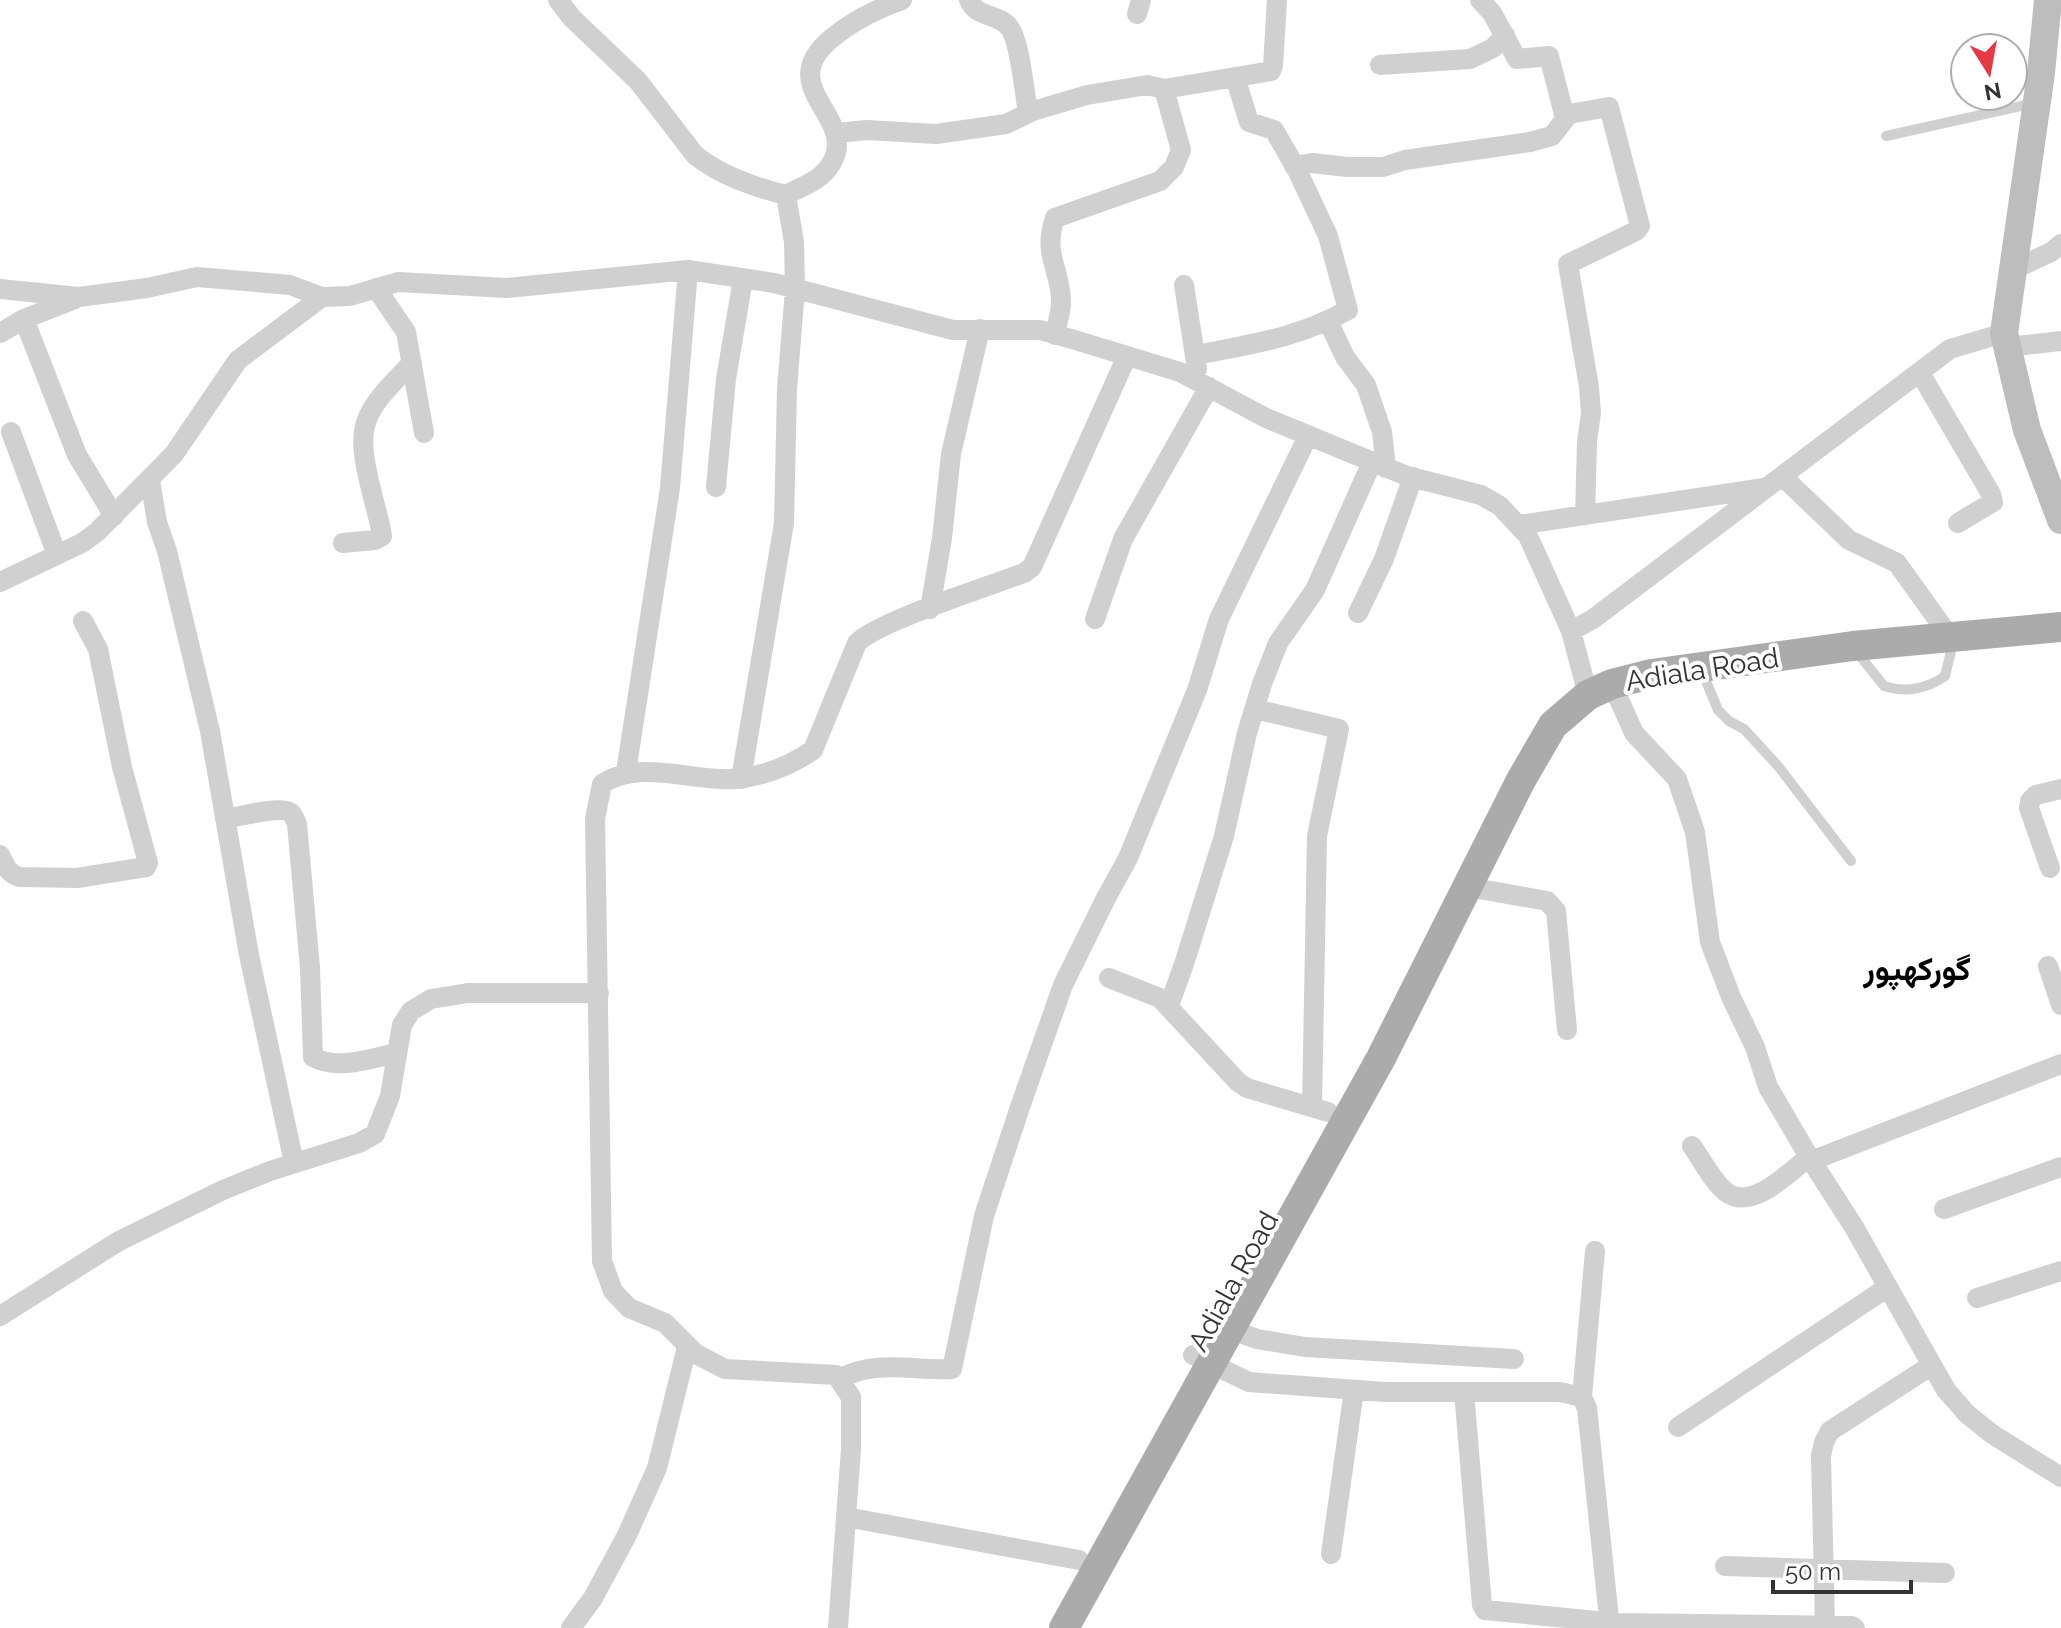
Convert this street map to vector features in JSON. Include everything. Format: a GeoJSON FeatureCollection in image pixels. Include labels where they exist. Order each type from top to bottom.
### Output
{"type":"FeatureCollection","features":[{"type":"Feature","properties":{"kind":"main road"},"geometry":{"type":"LineString","coordinates":[[2048,0],[2006,340],[2027,430],[2060,514]]}},
{"type":"Feature","properties":{"kind":"main road","name":"Adiala Road"},"geometry":{"type":"LineString","coordinates":[[1042,1628],[1079,1560],[1201,1360],[1229,1329],[1381,1058],[1521,780],[1553,725],[1600,690],[1651,674],[1853,646],[2061,627]]}},
{"type":"Feature","properties":{"kind":"main road","name":"Adiala Road"},"geometry":{"type":"LineString","coordinates":[[1064,1628],[1201,1360],[1320,1109],[1440,943]]}},
{"type":"Feature","properties":{"kind":"street"},"geometry":{"type":"LineString","coordinates":[[558,0],[572,18],[638,81],[695,155],[731,177],[786,195],[815,181],[831,166],[836,152],[837,133],[810,83],[812,60],[819,49],[856,19],[902,0]]}},
{"type":"Feature","properties":{"kind":"street"},"geometry":{"type":"LineString","coordinates":[[969,0],[971,7],[1010,28],[1015,40],[1028,114]]}},
{"type":"Feature","properties":{"kind":"street"},"geometry":{"type":"LineString","coordinates":[[837,133],[867,130],[936,134],[1006,124],[1074,98],[1112,90],[1147,85],[1164,89],[1271,71],[1277,0]]}},
{"type":"Feature","properties":{"kind":"street"},"geometry":{"type":"LineString","coordinates":[[1480,0],[1492,13],[1517,59],[1549,56],[1565,118]]}},
{"type":"Feature","properties":{"kind":"street"},"geometry":{"type":"LineString","coordinates":[[1380,65],[1470,59],[1493,48],[1505,35]]}},
{"type":"Feature","properties":{"kind":"street"},"geometry":{"type":"LineString","coordinates":[[1196,355],[1283,339],[1348,310],[1328,236],[1274,130],[1249,122],[1235,77]]}},
{"type":"Feature","properties":{"kind":"street"},"geometry":{"type":"LineString","coordinates":[[1055,335],[1061,302],[1050,247],[1050,232],[1055,218],[1160,181],[1169,173],[1181,150],[1164,89]]}},
{"type":"Feature","properties":{"kind":"street"},"geometry":{"type":"LineString","coordinates":[[1294,166],[1312,163],[1383,167],[1405,160],[1517,144],[1552,136],[1565,118],[1574,112],[1609,107],[1640,226],[1636,231],[1568,264],[1591,413],[1585,515]]}},
{"type":"Feature","properties":{"kind":"street"},"geometry":{"type":"LineString","coordinates":[[741,779],[784,523],[787,389],[795,289],[794,242],[786,195]]}},
{"type":"Feature","properties":{"kind":"street"},"geometry":{"type":"LineString","coordinates":[[2013,270],[2061,244]]}},
{"type":"Feature","properties":{"kind":"street"},"geometry":{"type":"LineString","coordinates":[[626,772],[670,488],[688,270]]}},
{"type":"Feature","properties":{"kind":"street"},"geometry":{"type":"LineString","coordinates":[[0,289],[79,297],[147,288],[197,277],[290,285],[322,297],[350,296],[398,282],[507,288],[688,270],[795,289],[953,330],[1040,330],[1180,372],[1266,418],[1308,436],[1413,477],[1481,495],[1500,506],[1528,536],[1600,690],[1634,733],[1677,779],[1695,832],[1710,942],[1755,1047],[1768,1087],[1854,1227],[1946,1390],[1967,1414],[1992,1434],[2061,1477]]}},
{"type":"Feature","properties":{"kind":"street"},"geometry":{"type":"LineString","coordinates":[[716,487],[726,379],[743,279]]}},
{"type":"Feature","properties":{"kind":"street"},"geometry":{"type":"LineString","coordinates":[[1095,619],[1123,539],[1204,384],[1184,285]]}},
{"type":"Feature","properties":{"kind":"street"},"geometry":{"type":"LineString","coordinates":[[376,288],[406,332],[424,433]]}},
{"type":"Feature","properties":{"kind":"street"},"geometry":{"type":"LineString","coordinates":[[0,333],[24,319],[79,297]]}},
{"type":"Feature","properties":{"kind":"street"},"geometry":{"type":"LineString","coordinates":[[0,582],[82,543],[114,516],[174,454],[238,360],[322,297]]}},
{"type":"Feature","properties":{"kind":"street"},"geometry":{"type":"LineString","coordinates":[[24,319],[77,455],[114,516]]}},
{"type":"Feature","properties":{"kind":"street"},"geometry":{"type":"LineString","coordinates":[[1169,1006],[1224,836],[1255,709],[1278,643],[1315,590],[1379,465],[1382,432],[1366,385],[1345,357],[1328,321]]}},
{"type":"Feature","properties":{"kind":"street"},"geometry":{"type":"LineString","coordinates":[[930,609],[951,454],[980,329]]}},
{"type":"Feature","properties":{"kind":"street"},"geometry":{"type":"LineString","coordinates":[[1571,631],[1593,619],[1950,349],[2006,340],[2061,341]]}},
{"type":"Feature","properties":{"kind":"street"},"geometry":{"type":"LineString","coordinates":[[838,1628],[851,1449],[851,1397],[836,1375],[725,1369],[710,1363],[687,1347],[665,1323],[629,1308],[617,1296],[602,1261],[597,797],[602,784],[626,772],[741,779],[771,771],[813,750],[857,643],[863,637],[1024,573],[1032,567],[1127,356]]}},
{"type":"Feature","properties":{"kind":"street"},"geometry":{"type":"LineString","coordinates":[[343,543],[375,540],[382,536],[365,466],[362,428],[381,395],[412,363]]}},
{"type":"Feature","properties":{"kind":"street"},"geometry":{"type":"LineString","coordinates":[[1920,373],[1991,494],[1993,502],[1958,523]]}},
{"type":"Feature","properties":{"kind":"street"},"geometry":{"type":"LineString","coordinates":[[11,432],[57,555]]}},
{"type":"Feature","properties":{"kind":"street"},"geometry":{"type":"LineString","coordinates":[[839,1379],[863,1368],[952,1369],[984,1216],[1063,985],[1128,858],[1197,690],[1219,619],[1308,436]]}},
{"type":"Feature","properties":{"kind":"street"},"geometry":{"type":"LineString","coordinates":[[1358,613],[1384,559],[1413,477]]}},
{"type":"Feature","properties":{"kind":"street"},"geometry":{"type":"LineString","coordinates":[[150,480],[157,522],[167,551],[210,731],[249,955],[294,1163]]}},
{"type":"Feature","properties":{"kind":"street"},"geometry":{"type":"LineString","coordinates":[[1519,525],[1776,482],[1849,540],[1897,563],[1952,637]]}},
{"type":"Feature","properties":{"kind":"street"},"geometry":{"type":"LineString","coordinates":[[0,855],[6,868],[14,876],[20,877],[77,878],[146,867],[148,863],[122,767],[98,649],[83,621]]}},
{"type":"Feature","properties":{"kind":"street"},"geometry":{"type":"LineString","coordinates":[[1109,978],[1160,998],[1247,1088],[1320,1109],[1317,836],[1339,729],[1255,709]]}},
{"type":"Feature","properties":{"kind":"street"},"geometry":{"type":"LineString","coordinates":[[2050,868],[2029,808],[2030,801],[2036,795],[2061,789]]}},
{"type":"Feature","properties":{"kind":"street"},"geometry":{"type":"LineString","coordinates":[[225,819],[287,810],[297,824],[310,968],[313,1057],[322,1062],[339,1064],[397,1053]]}},
{"type":"Feature","properties":{"kind":"street"},"geometry":{"type":"LineString","coordinates":[[1468,887],[1547,901],[1556,911],[1567,1030]]}},
{"type":"Feature","properties":{"kind":"street"},"geometry":{"type":"LineString","coordinates":[[2048,966],[2061,1005]]}},
{"type":"Feature","properties":{"kind":"street"},"geometry":{"type":"LineString","coordinates":[[0,1316],[119,1241],[223,1190],[359,1143],[375,1134],[390,1096],[402,1025],[411,1011],[431,999],[468,993],[599,993]]}},
{"type":"Feature","properties":{"kind":"street"},"geometry":{"type":"LineString","coordinates":[[1692,1146],[1724,1191],[1737,1198],[1748,1198],[1810,1159],[2061,1064]]}},
{"type":"Feature","properties":{"kind":"street"},"geometry":{"type":"LineString","coordinates":[[1944,1209],[2061,1167]]}},
{"type":"Feature","properties":{"kind":"street"},"geometry":{"type":"LineString","coordinates":[[1595,1251],[1582,1397],[1587,1408],[1610,1625]]}},
{"type":"Feature","properties":{"kind":"street"},"geometry":{"type":"LineString","coordinates":[[1977,1298],[2061,1271]]}},
{"type":"Feature","properties":{"kind":"street"},"geometry":{"type":"LineString","coordinates":[[1678,1427],[1888,1287]]}},
{"type":"Feature","properties":{"kind":"street"},"geometry":{"type":"LineString","coordinates":[[1229,1329],[1257,1339],[1305,1347],[1514,1359]]}},
{"type":"Feature","properties":{"kind":"street"},"geometry":{"type":"LineString","coordinates":[[571,1628],[593,1598],[616,1556],[657,1468],[687,1347]]}},
{"type":"Feature","properties":{"kind":"street"},"geometry":{"type":"LineString","coordinates":[[1201,1360],[1249,1382],[1354,1390],[1560,1392],[1582,1397]]}},
{"type":"Feature","properties":{"kind":"street"},"geometry":{"type":"LineString","coordinates":[[1818,1627],[1823,1568],[1821,1456],[1824,1442],[1830,1431],[1932,1365]]}},
{"type":"Feature","properties":{"kind":"street"},"geometry":{"type":"LineString","coordinates":[[1331,1554],[1354,1390]]}},
{"type":"Feature","properties":{"kind":"street"},"geometry":{"type":"LineString","coordinates":[[1464,1392],[1482,1605],[1485,1610],[1610,1625],[1855,1628]]}},
{"type":"Feature","properties":{"kind":"street"},"geometry":{"type":"LineString","coordinates":[[846,1517],[1079,1560]]}},
{"type":"Feature","properties":{"kind":"street"},"geometry":{"type":"LineString","coordinates":[[1725,1566],[1945,1573]]}},
{"type":"Feature","properties":{"kind":"lane"},"geometry":{"type":"LineString","coordinates":[[1886,136],[2037,103]]}},
{"type":"Feature","properties":{"kind":"lane"},"geometry":{"type":"LineString","coordinates":[[1853,646],[1884,686],[1902,690],[1931,685],[1945,676],[1952,637]]}},
{"type":"Feature","properties":{"kind":"lane"},"geometry":{"type":"LineString","coordinates":[[1700,667],[1718,710],[1744,729],[1778,766],[1851,861]]}},
{"type":"Feature","properties":{"kind":"district","name":"گورکھپور"},"geometry":{"type":"Point","coordinates":[1917,969]}}]}
